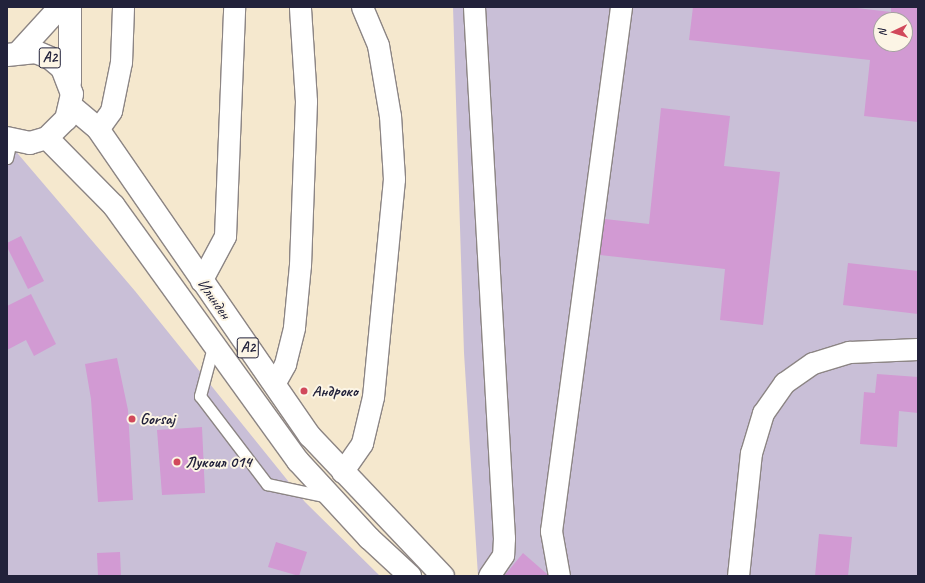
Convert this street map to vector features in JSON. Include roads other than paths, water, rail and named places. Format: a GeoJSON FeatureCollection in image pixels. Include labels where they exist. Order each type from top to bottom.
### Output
{"type":"FeatureCollection","features":[{"type":"Feature","properties":{"kind":"main road"},"geometry":{"type":"LineString","coordinates":[[14,53],[60,7]]}},
{"type":"Feature","properties":{"kind":"main road"},"geometry":{"type":"LineString","coordinates":[[70,7],[70,82]]}},
{"type":"Feature","properties":{"kind":"main road","name":"A2"},"geometry":{"type":"LineString","coordinates":[[14,53],[50,58],[70,82],[71,106]]}},
{"type":"Feature","properties":{"kind":"main road"},"geometry":{"type":"LineString","coordinates":[[8,145],[30,143],[47,138],[66,119],[71,106]]}},
{"type":"Feature","properties":{"kind":"main road","name":"Илинден"},"geometry":{"type":"LineString","coordinates":[[71,106],[98,129],[201,281],[310,436],[342,472],[443,576]]}},
{"type":"Feature","properties":{"kind":"main road","name":"Илинден"},"geometry":{"type":"LineString","coordinates":[[47,138],[114,206],[213,347],[330,498],[410,576]]}},
{"type":"Feature","properties":{"kind":"street"},"geometry":{"type":"LineString","coordinates":[[98,129],[111,111],[114,97],[121,62],[123,7]]}},
{"type":"Feature","properties":{"kind":"street"},"geometry":{"type":"LineString","coordinates":[[201,281],[226,236],[234,7]]}},
{"type":"Feature","properties":{"kind":"street"},"geometry":{"type":"LineString","coordinates":[[274,384],[284,364],[294,327],[300,265],[306,101],[300,7]]}},
{"type":"Feature","properties":{"kind":"street"},"geometry":{"type":"LineString","coordinates":[[342,472],[362,443],[373,397],[394,180],[390,116],[378,45],[362,7]]}},
{"type":"Feature","properties":{"kind":"street"},"geometry":{"type":"LineString","coordinates":[[474,7],[504,538],[503,555],[489,576]]}},
{"type":"Feature","properties":{"kind":"street"},"geometry":{"type":"LineString","coordinates":[[559,576],[551,531],[621,7]]}},
{"type":"Feature","properties":{"kind":"street"},"geometry":{"type":"LineString","coordinates":[[738,576],[752,453],[763,413],[784,383],[813,364],[849,352],[918,349]]}},
{"type":"Feature","properties":{"kind":"lane"},"geometry":{"type":"LineString","coordinates":[[213,347],[200,396],[267,484],[330,498]]}},
{"type":"Feature","properties":{"kind":"place","name":"Андроко"},"geometry":{"type":"Point","coordinates":[304,391]}},
{"type":"Feature","properties":{"kind":"place","name":"Gorsaj"},"geometry":{"type":"Point","coordinates":[132,419]}},
{"type":"Feature","properties":{"kind":"place","name":"Лукоил 014"},"geometry":{"type":"Point","coordinates":[177,462]}}]}
